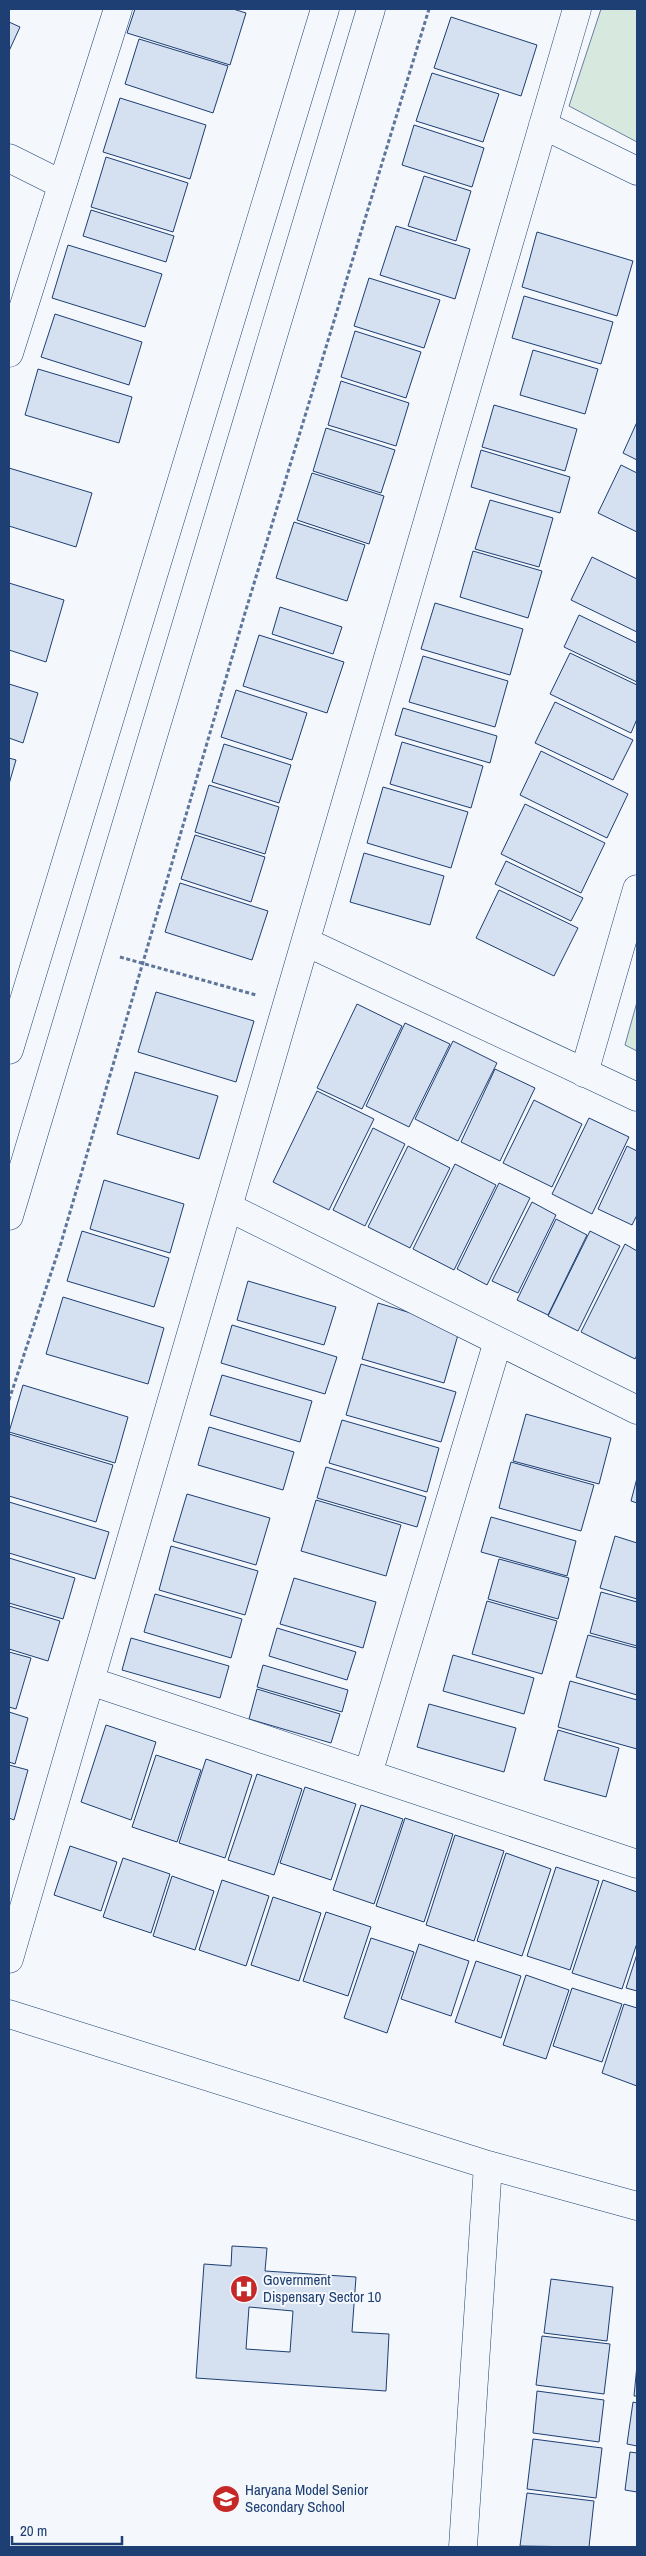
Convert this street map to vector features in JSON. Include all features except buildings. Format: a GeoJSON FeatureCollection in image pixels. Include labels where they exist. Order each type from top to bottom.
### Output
{"type":"FeatureCollection","features":[{"type":"Feature","properties":{"kind":"street"},"geometry":{"type":"LineString","coordinates":[[9,353],[118,9]]}},
{"type":"Feature","properties":{"kind":"street"},"geometry":{"type":"LineString","coordinates":[[9,1050],[325,9]]}},
{"type":"Feature","properties":{"kind":"street"},"geometry":{"type":"LineString","coordinates":[[9,1216],[371,9]]}},
{"type":"Feature","properties":{"kind":"street"},"geometry":{"type":"LineString","coordinates":[[9,1959],[577,9]]}},
{"type":"Feature","properties":{"kind":"street"},"geometry":{"type":"LineString","coordinates":[[543,125],[637,171]]}},
{"type":"Feature","properties":{"kind":"street"},"geometry":{"type":"LineString","coordinates":[[9,158],[62,184]]}},
{"type":"Feature","properties":{"kind":"street"},"geometry":{"type":"LineString","coordinates":[[584,1072],[637,889]]}},
{"type":"Feature","properties":{"kind":"street"},"geometry":{"type":"LineString","coordinates":[[306,942],[637,1097]]}},
{"type":"Feature","properties":{"kind":"street"},"geometry":{"type":"LineString","coordinates":[[228,1207],[637,1410]]}},
{"type":"Feature","properties":{"kind":"street"},"geometry":{"type":"LineString","coordinates":[[368,1774],[498,1341]]}},
{"type":"Feature","properties":{"kind":"street"},"geometry":{"type":"LineString","coordinates":[[90,1681],[637,1864]]}},
{"type":"Feature","properties":{"kind":"street"},"geometry":{"type":"LineString","coordinates":[[9,2014],[488,2165],[637,2206]]}},
{"type":"Feature","properties":{"kind":"street"},"geometry":{"type":"LineString","coordinates":[[463,2547],[488,2165]]}},
{"type":"Feature","properties":{"kind":"path"},"geometry":{"type":"LineString","coordinates":[[9,1400],[61,1243],[245,613],[429,9]]}},
{"type":"Feature","properties":{"kind":"path"},"geometry":{"type":"LineString","coordinates":[[117,956],[287,1004]]}},
{"type":"Feature","properties":{"kind":"shaded area"},"geometry":{"type":"Polygon","coordinates":[[[601,9],[637,9],[637,142],[569,106],[601,9]]]}},
{"type":"Feature","properties":{"kind":"shaded area"},"geometry":{"type":"Polygon","coordinates":[[[637,1002],[637,1051],[625,1045],[637,1002]]]}},
{"type":"Feature","properties":{"kind":"place","name":"Government Dispensary Sector 10"},"geometry":{"type":"Point","coordinates":[244,2289]}},
{"type":"Feature","properties":{"kind":"place","name":"Haryana Model Senior Secondary School"},"geometry":{"type":"Point","coordinates":[226,2499]}}]}
